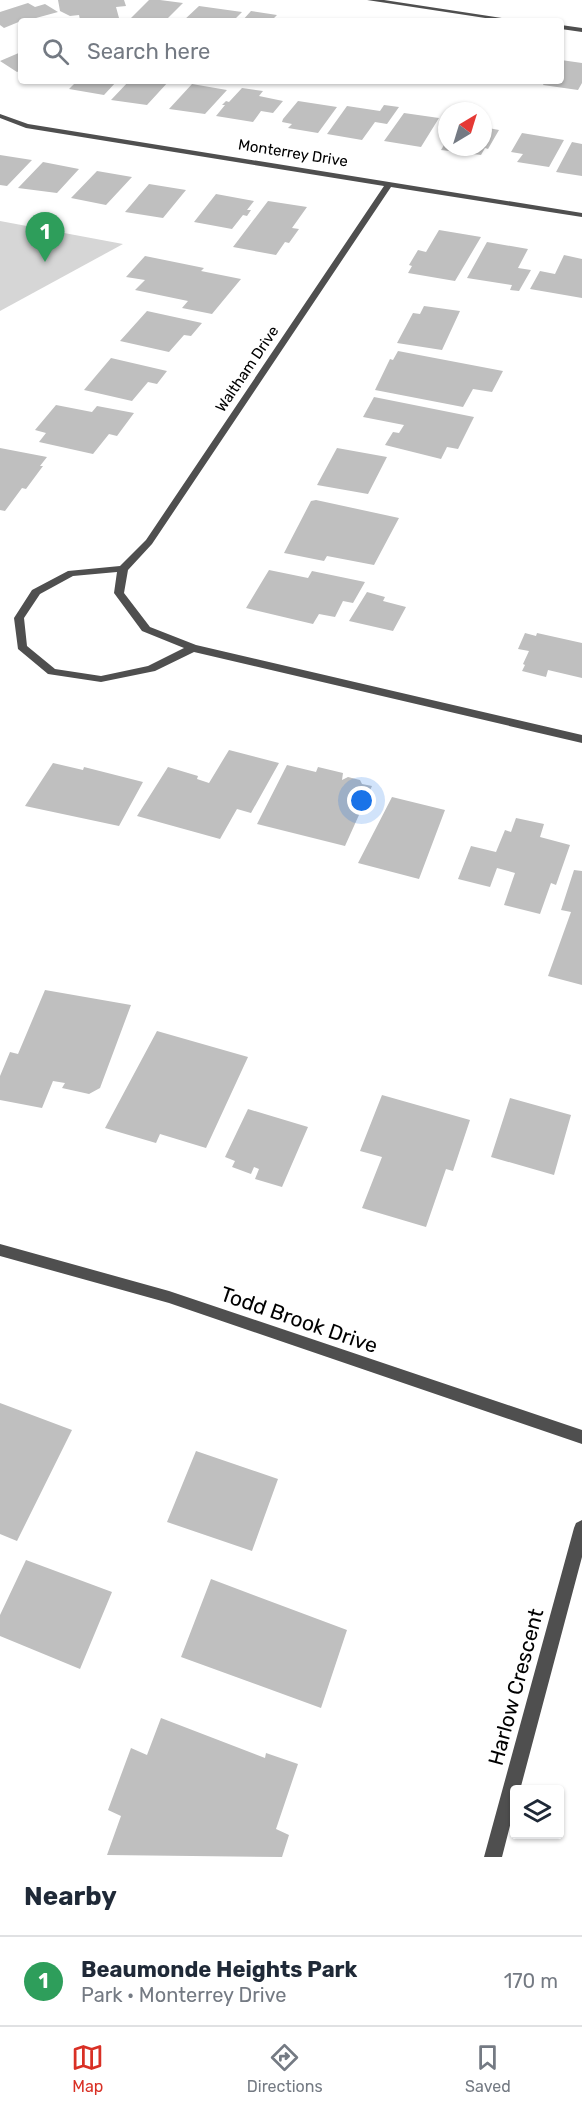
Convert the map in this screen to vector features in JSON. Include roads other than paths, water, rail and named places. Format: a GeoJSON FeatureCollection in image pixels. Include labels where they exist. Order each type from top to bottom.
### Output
{"type":"FeatureCollection","features":[{"type":"Feature","properties":{"kind":"street"},"geometry":{"type":"LineString","coordinates":[[370,0],[498,18]]}},
{"type":"Feature","properties":{"kind":"street"},"geometry":{"type":"LineString","coordinates":[[564,27],[582,30]]}},
{"type":"Feature","properties":{"kind":"street","name":"Monterrey Drive"},"geometry":{"type":"LineString","coordinates":[[0,116],[26,126],[582,215]]}},
{"type":"Feature","properties":{"kind":"street","name":"Waltham Drive"},"geometry":{"type":"LineString","coordinates":[[123,569],[149,542],[390,183]]}},
{"type":"Feature","properties":{"kind":"street"},"geometry":{"type":"LineString","coordinates":[[193,648],[151,669],[101,679],[52,672],[22,647],[19,618],[36,592],[71,573],[123,569],[119,593],[146,629],[193,648],[582,739]]}},
{"type":"Feature","properties":{"kind":"street","name":"Todd Brook Drive"},"geometry":{"type":"LineString","coordinates":[[0,1250],[169,1297],[327,1353],[582,1437]]}},
{"type":"Feature","properties":{"kind":"street","name":"Harlow Crescent"},"geometry":{"type":"LineString","coordinates":[[493,1857],[582,1528]]}},
{"type":"Feature","properties":{"kind":"place","name":"Beaumonde Heights Park"},"geometry":{"type":"Point","coordinates":[45,262]}}]}
